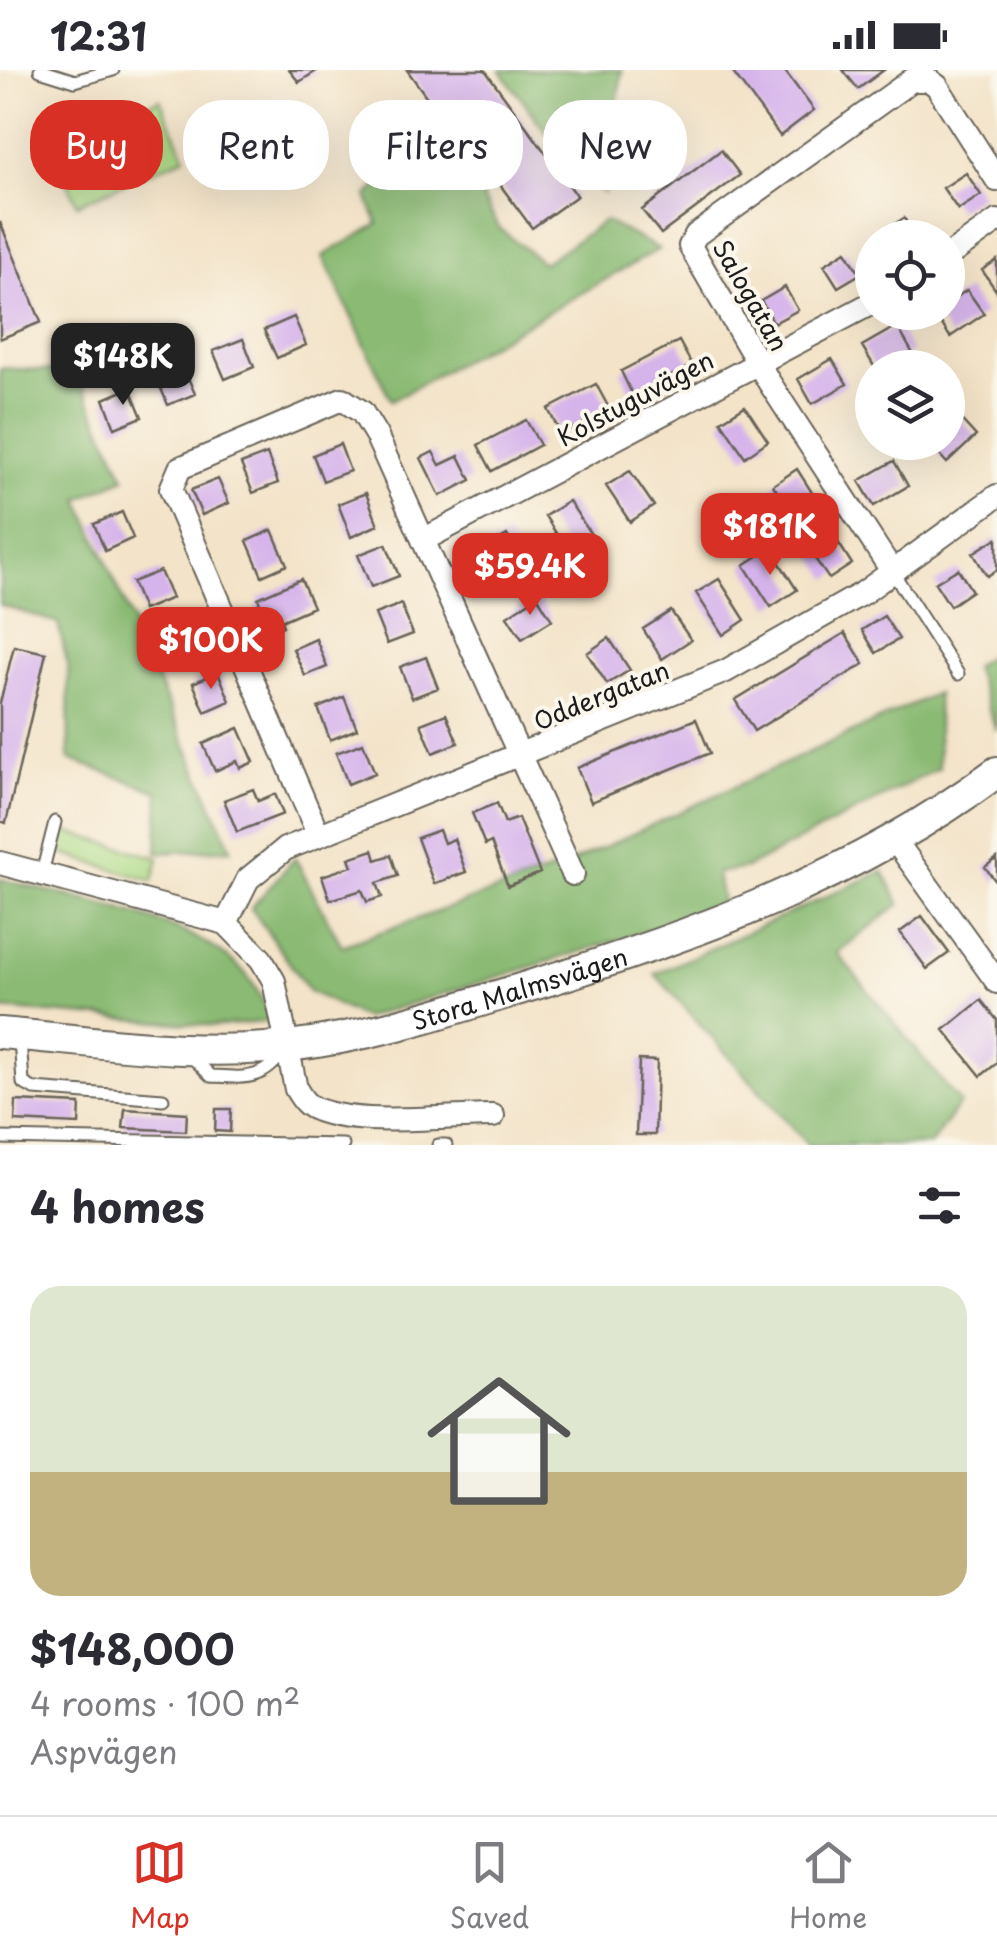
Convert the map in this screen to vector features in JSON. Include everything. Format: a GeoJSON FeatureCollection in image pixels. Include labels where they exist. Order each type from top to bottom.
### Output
{"type":"FeatureCollection","features":[{"type":"Feature","properties":{"kind":"street","name":"Salogatan"},"geometry":{"type":"LineString","coordinates":[[892,571],[694,259],[690,246],[706,227],[912,80],[929,80],[937,86],[997,180]]}},
{"type":"Feature","properties":{"kind":"street"},"geometry":{"type":"LineString","coordinates":[[965,244],[997,221]]}},
{"type":"Feature","properties":{"kind":"street","name":"Kolstuguvägen"},"geometry":{"type":"LineString","coordinates":[[423,540],[855,313]]}},
{"type":"Feature","properties":{"kind":"street"},"geometry":{"type":"LineString","coordinates":[[318,834],[170,489],[173,476],[210,454],[325,403],[342,400],[355,404],[376,435],[573,874]]}},
{"type":"Feature","properties":{"kind":"street","name":"Oddergatan"},"geometry":{"type":"LineString","coordinates":[[226,923],[248,879],[266,860],[318,834],[726,672],[892,571],[997,496]]}},
{"type":"Feature","properties":{"kind":"street","name":"Stora Malmsvägen"},"geometry":{"type":"LineString","coordinates":[[10,1034],[183,1049],[288,1046],[394,1028],[678,940],[803,888],[894,839],[997,772]]}},
{"type":"Feature","properties":{"kind":"street"},"geometry":{"type":"LineString","coordinates":[[894,839],[997,982]]}},
{"type":"Feature","properties":{"kind":"street"},"geometry":{"type":"LineString","coordinates":[[0,862],[226,923],[261,959],[274,981],[296,1089],[303,1102],[319,1111],[362,1116],[493,1116]]}},
{"type":"Feature","properties":{"kind":"lane"},"geometry":{"type":"LineString","coordinates":[[40,70],[75,81],[113,70]]}},
{"type":"Feature","properties":{"kind":"lane"},"geometry":{"type":"LineString","coordinates":[[892,571],[958,674]]}},
{"type":"Feature","properties":{"kind":"lane"},"geometry":{"type":"LineString","coordinates":[[42,873],[55,822]]}},
{"type":"Feature","properties":{"kind":"lane"},"geometry":{"type":"LineString","coordinates":[[10,1034],[22,1084],[34,1089],[163,1099]]}},
{"type":"Feature","properties":{"kind":"lane"},"geometry":{"type":"LineString","coordinates":[[0,1138],[343,1145]]}},
{"type":"Feature","properties":{"kind":"lane"},"geometry":{"type":"LineString","coordinates":[[438,1145],[446,1145]]}},
{"type":"Feature","properties":{"kind":"green space"},"geometry":{"type":"Polygon","coordinates":[[[500,70],[622,70],[618,100],[543,100],[543,128],[500,70]]]}},
{"type":"Feature","properties":{"kind":"green space"},"geometry":{"type":"Polygon","coordinates":[[[163,106],[183,152],[183,158],[163,167],[163,106]]]}},
{"type":"Feature","properties":{"kind":"green space"},"geometry":{"type":"Polygon","coordinates":[[[71,190],[109,190],[77,204],[71,190]]]}},
{"type":"Feature","properties":{"kind":"green space"},"geometry":{"type":"Polygon","coordinates":[[[373,190],[479,190],[499,228],[543,263],[605,221],[659,249],[391,401],[323,256],[378,224],[367,196],[373,190]]]}},
{"type":"Feature","properties":{"kind":"green space"},"geometry":{"type":"Polygon","coordinates":[[[0,368],[76,372],[125,478],[79,499],[231,849],[157,853],[159,792],[69,759],[68,666],[58,623],[0,605],[0,368]]]}},
{"type":"Feature","properties":{"kind":"green space"},"geometry":{"type":"Polygon","coordinates":[[[997,649],[997,729],[996,730],[974,667],[997,649]]]}},
{"type":"Feature","properties":{"kind":"green space"},"geometry":{"type":"Polygon","coordinates":[[[937,693],[939,768],[746,868],[717,873],[723,908],[364,1018],[309,991],[251,908],[295,858],[342,946],[559,868],[937,693]]]}},
{"type":"Feature","properties":{"kind":"green space"},"geometry":{"type":"Polygon","coordinates":[[[61,830],[159,858],[153,881],[56,852],[61,830]]]}},
{"type":"Feature","properties":{"kind":"green space"},"geometry":{"type":"Polygon","coordinates":[[[883,871],[900,904],[837,953],[960,1103],[930,1145],[808,1145],[655,974],[883,871]]]}},
{"type":"Feature","properties":{"kind":"green space"},"geometry":{"type":"Polygon","coordinates":[[[0,879],[127,911],[190,935],[240,968],[274,1021],[217,1026],[0,1009],[0,879]]]}},
{"type":"Feature","properties":{"kind":"building"},"geometry":{"type":"Polygon","coordinates":[[[289,70],[318,70],[299,82],[289,70]]]}},
{"type":"Feature","properties":{"kind":"building"},"geometry":{"type":"Polygon","coordinates":[[[407,70],[485,70],[507,100],[429,100],[407,70]]]}},
{"type":"Feature","properties":{"kind":"building"},"geometry":{"type":"Polygon","coordinates":[[[731,70],[784,70],[814,110],[780,136],[731,70]]]}},
{"type":"Feature","properties":{"kind":"building"},"geometry":{"type":"Polygon","coordinates":[[[843,70],[884,70],[858,89],[843,70]]]}},
{"type":"Feature","properties":{"kind":"building"},"geometry":{"type":"Polygon","coordinates":[[[523,122],[543,149],[543,190],[573,190],[577,196],[532,228],[504,190],[523,190],[523,122]]]}},
{"type":"Feature","properties":{"kind":"building"},"geometry":{"type":"Polygon","coordinates":[[[721,150],[740,175],[661,234],[642,210],[668,190],[687,190],[687,176],[721,150]]]}},
{"type":"Feature","properties":{"kind":"building"},"geometry":{"type":"Polygon","coordinates":[[[966,173],[981,195],[958,210],[943,188],[966,173]]]}},
{"type":"Feature","properties":{"kind":"building"},"geometry":{"type":"Polygon","coordinates":[[[0,222],[41,322],[0,339],[0,222]]]}},
{"type":"Feature","properties":{"kind":"building"},"geometry":{"type":"Polygon","coordinates":[[[846,251],[855,266],[855,277],[838,287],[824,265],[846,251]]]}},
{"type":"Feature","properties":{"kind":"building"},"geometry":{"type":"Polygon","coordinates":[[[997,260],[997,292],[982,270],[997,260]]]}},
{"type":"Feature","properties":{"kind":"building"},"geometry":{"type":"Polygon","coordinates":[[[785,287],[798,310],[774,323],[761,301],[785,287]]]}},
{"type":"Feature","properties":{"kind":"building"},"geometry":{"type":"Polygon","coordinates":[[[965,291],[984,314],[965,327],[965,291]]]}},
{"type":"Feature","properties":{"kind":"building"},"geometry":{"type":"Polygon","coordinates":[[[294,317],[306,345],[277,358],[264,330],[294,317]]]}},
{"type":"Feature","properties":{"kind":"building"},"geometry":{"type":"Polygon","coordinates":[[[890,330],[899,330],[911,350],[864,350],[862,346],[890,330]]]}},
{"type":"Feature","properties":{"kind":"building"},"geometry":{"type":"Polygon","coordinates":[[[243,339],[254,367],[225,379],[213,351],[243,339]]]}},
{"type":"Feature","properties":{"kind":"building"},"geometry":{"type":"Polygon","coordinates":[[[679,341],[692,365],[633,396],[621,371],[679,341]]]}},
{"type":"Feature","properties":{"kind":"building"},"geometry":{"type":"Polygon","coordinates":[[[832,359],[847,384],[812,404],[798,379],[832,359]]]}},
{"type":"Feature","properties":{"kind":"building"},"geometry":{"type":"Polygon","coordinates":[[[183,366],[195,394],[168,405],[156,377],[183,366]]]}},
{"type":"Feature","properties":{"kind":"building"},"geometry":{"type":"Polygon","coordinates":[[[596,384],[610,410],[561,434],[548,409],[596,384]]]}},
{"type":"Feature","properties":{"kind":"building"},"geometry":{"type":"Polygon","coordinates":[[[130,388],[142,417],[115,428],[104,399],[130,388]]]}},
{"type":"Feature","properties":{"kind":"building"},"geometry":{"type":"Polygon","coordinates":[[[745,406],[768,441],[745,457],[721,421],[745,406]]]}},
{"type":"Feature","properties":{"kind":"building"},"geometry":{"type":"Polygon","coordinates":[[[526,420],[540,445],[492,471],[478,445],[526,420]]]}},
{"type":"Feature","properties":{"kind":"building"},"geometry":{"type":"Polygon","coordinates":[[[965,424],[976,436],[965,446],[965,424]]]}},
{"type":"Feature","properties":{"kind":"building"},"geometry":{"type":"Polygon","coordinates":[[[340,444],[350,471],[323,481],[313,455],[340,444]]]}},
{"type":"Feature","properties":{"kind":"building"},"geometry":{"type":"Polygon","coordinates":[[[433,452],[440,465],[459,456],[471,480],[440,496],[421,458],[433,452]]]}},
{"type":"Feature","properties":{"kind":"building"},"geometry":{"type":"Polygon","coordinates":[[[267,454],[278,483],[253,493],[241,464],[267,454]]]}},
{"type":"Feature","properties":{"kind":"building"},"geometry":{"type":"Polygon","coordinates":[[[894,461],[908,486],[874,506],[859,481],[894,461]]]}},
{"type":"Feature","properties":{"kind":"building"},"geometry":{"type":"Polygon","coordinates":[[[797,469],[820,505],[796,520],[773,485],[797,469]]]}},
{"type":"Feature","properties":{"kind":"building"},"geometry":{"type":"Polygon","coordinates":[[[630,471],[654,506],[630,522],[606,486],[630,471]]]}},
{"type":"Feature","properties":{"kind":"building"},"geometry":{"type":"Polygon","coordinates":[[[218,479],[229,503],[202,515],[191,490],[218,479]]]}},
{"type":"Feature","properties":{"kind":"building"},"geometry":{"type":"Polygon","coordinates":[[[366,493],[378,525],[351,537],[338,504],[366,493]]]}},
{"type":"Feature","properties":{"kind":"building"},"geometry":{"type":"Polygon","coordinates":[[[569,501],[592,536],[568,552],[545,516],[569,501]]]}},
{"type":"Feature","properties":{"kind":"building"},"geometry":{"type":"Polygon","coordinates":[[[122,512],[133,538],[105,551],[94,524],[122,512]]]}},
{"type":"Feature","properties":{"kind":"building"},"geometry":{"type":"Polygon","coordinates":[[[829,528],[852,564],[829,579],[805,544],[829,528]]]}},
{"type":"Feature","properties":{"kind":"building"},"geometry":{"type":"Polygon","coordinates":[[[272,530],[287,565],[262,576],[247,541],[272,530]]]}},
{"type":"Feature","properties":{"kind":"building"},"geometry":{"type":"Polygon","coordinates":[[[507,535],[521,560],[491,577],[477,552],[507,535]]]}},
{"type":"Feature","properties":{"kind":"building"},"geometry":{"type":"Polygon","coordinates":[[[997,538],[997,570],[987,576],[973,553],[997,538]]]}},
{"type":"Feature","properties":{"kind":"building"},"geometry":{"type":"Polygon","coordinates":[[[386,544],[399,576],[371,587],[358,555],[386,544]]]}},
{"type":"Feature","properties":{"kind":"building"},"geometry":{"type":"Polygon","coordinates":[[[770,548],[797,590],[771,607],[744,565],[770,548]]]}},
{"type":"Feature","properties":{"kind":"building"},"geometry":{"type":"Polygon","coordinates":[[[958,569],[972,591],[950,606],[935,583],[958,569]]]}},
{"type":"Feature","properties":{"kind":"building"},"geometry":{"type":"Polygon","coordinates":[[[160,571],[172,598],[143,610],[132,582],[160,571]]]}},
{"type":"Feature","properties":{"kind":"building"},"geometry":{"type":"Polygon","coordinates":[[[301,579],[313,607],[281,621],[283,626],[267,634],[255,606],[260,604],[258,598],[301,579]]]}},
{"type":"Feature","properties":{"kind":"building"},"geometry":{"type":"Polygon","coordinates":[[[719,579],[745,620],[723,635],[696,593],[719,579]]]}},
{"type":"Feature","properties":{"kind":"building"},"geometry":{"type":"Polygon","coordinates":[[[537,596],[552,620],[522,639],[507,616],[537,596]]]}},
{"type":"Feature","properties":{"kind":"building"},"geometry":{"type":"Polygon","coordinates":[[[401,604],[413,634],[387,644],[375,614],[401,604]]]}},
{"type":"Feature","properties":{"kind":"building"},"geometry":{"type":"Polygon","coordinates":[[[671,611],[691,640],[662,659],[643,629],[671,611]]]}},
{"type":"Feature","properties":{"kind":"building"},"geometry":{"type":"Polygon","coordinates":[[[884,616],[899,639],[876,653],[862,630],[884,616]]]}},
{"type":"Feature","properties":{"kind":"building"},"geometry":{"type":"Polygon","coordinates":[[[196,623],[208,651],[183,662],[178,649],[166,654],[159,638],[196,623]]]}},
{"type":"Feature","properties":{"kind":"building"},"geometry":{"type":"Polygon","coordinates":[[[845,633],[864,664],[754,731],[735,700],[845,633]]]}},
{"type":"Feature","properties":{"kind":"building"},"geometry":{"type":"Polygon","coordinates":[[[609,638],[630,670],[607,684],[587,653],[609,638]]]}},
{"type":"Feature","properties":{"kind":"building"},"geometry":{"type":"Polygon","coordinates":[[[316,639],[327,667],[305,676],[293,649],[316,639]]]}},
{"type":"Feature","properties":{"kind":"building"},"geometry":{"type":"Polygon","coordinates":[[[14,646],[46,653],[6,823],[0,821],[0,703],[14,646]]]}},
{"type":"Feature","properties":{"kind":"building"},"geometry":{"type":"Polygon","coordinates":[[[426,657],[438,688],[412,698],[400,667],[426,657]]]}},
{"type":"Feature","properties":{"kind":"building"},"geometry":{"type":"Polygon","coordinates":[[[218,672],[230,701],[205,712],[193,683],[218,672]]]}},
{"type":"Feature","properties":{"kind":"building"},"geometry":{"type":"Polygon","coordinates":[[[344,697],[357,729],[330,740],[318,708],[344,697]]]}},
{"type":"Feature","properties":{"kind":"building"},"geometry":{"type":"Polygon","coordinates":[[[446,714],[458,743],[433,753],[421,724],[446,714]]]}},
{"type":"Feature","properties":{"kind":"building"},"geometry":{"type":"Polygon","coordinates":[[[696,719],[710,753],[591,802],[577,768],[696,719]]]}},
{"type":"Feature","properties":{"kind":"building"},"geometry":{"type":"Polygon","coordinates":[[[239,728],[254,762],[240,768],[237,761],[215,771],[203,744],[239,728]]]}},
{"type":"Feature","properties":{"kind":"building"},"geometry":{"type":"Polygon","coordinates":[[[363,743],[375,773],[348,784],[336,753],[363,743]]]}},
{"type":"Feature","properties":{"kind":"building"},"geometry":{"type":"Polygon","coordinates":[[[253,789],[258,801],[275,794],[283,814],[237,832],[224,800],[253,789]]]}},
{"type":"Feature","properties":{"kind":"building"},"geometry":{"type":"Polygon","coordinates":[[[497,803],[505,823],[518,818],[540,873],[508,886],[491,842],[485,845],[472,813],[497,803]]]}},
{"type":"Feature","properties":{"kind":"building"},"geometry":{"type":"Polygon","coordinates":[[[439,830],[444,843],[454,839],[466,872],[434,884],[417,838],[439,830]]]}},
{"type":"Feature","properties":{"kind":"building"},"geometry":{"type":"Polygon","coordinates":[[[373,850],[376,860],[391,855],[398,876],[377,883],[382,897],[367,902],[362,890],[330,900],[322,876],[352,866],[349,858],[373,850]]]}},
{"type":"Feature","properties":{"kind":"building"},"geometry":{"type":"Polygon","coordinates":[[[997,858],[997,883],[985,867],[997,858]]]}},
{"type":"Feature","properties":{"kind":"building"},"geometry":{"type":"Polygon","coordinates":[[[922,916],[949,953],[927,969],[900,932],[922,916]]]}},
{"type":"Feature","properties":{"kind":"building"},"geometry":{"type":"Polygon","coordinates":[[[981,1000],[997,1020],[997,1063],[981,1076],[944,1030],[981,1000]]]}},
{"type":"Feature","properties":{"kind":"building"},"geometry":{"type":"Polygon","coordinates":[[[639,1060],[657,1061],[655,1135],[636,1135],[639,1060]]]}},
{"type":"Feature","properties":{"kind":"building"},"geometry":{"type":"Polygon","coordinates":[[[16,1101],[80,1104],[79,1124],[15,1121],[16,1101]]]}},
{"type":"Feature","properties":{"kind":"building"},"geometry":{"type":"Polygon","coordinates":[[[125,1109],[187,1113],[186,1131],[123,1128],[125,1109]]]}},
{"type":"Feature","properties":{"kind":"building"},"geometry":{"type":"Polygon","coordinates":[[[216,1109],[231,1109],[230,1132],[215,1131],[216,1109]]]}}]}
